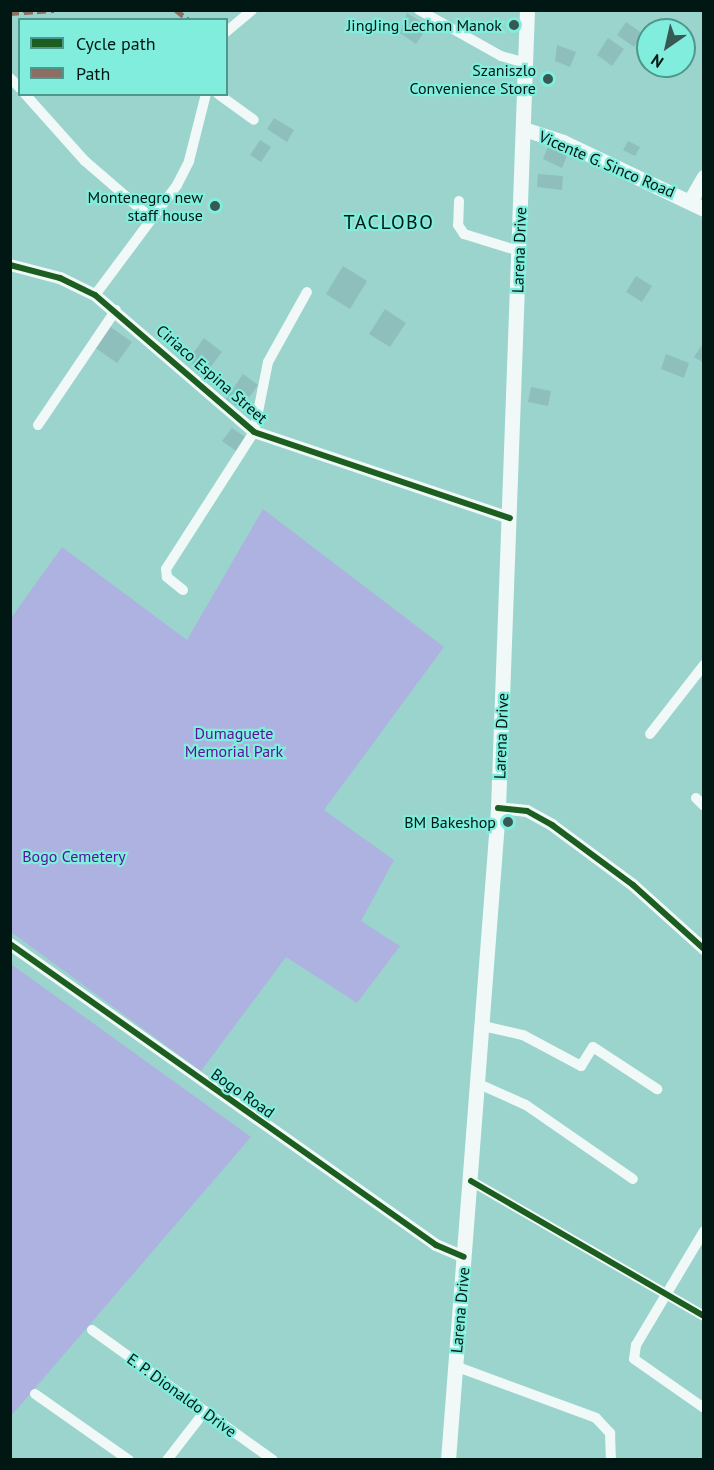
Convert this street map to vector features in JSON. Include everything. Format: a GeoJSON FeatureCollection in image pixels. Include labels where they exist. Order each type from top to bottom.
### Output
{"type":"FeatureCollection","features":[{"type":"Feature","properties":{"kind":"main road","name":"Larena Drive"},"geometry":{"type":"LineString","coordinates":[[448,1460],[498,808],[527,10]]}},
{"type":"Feature","properties":{"kind":"main road","name":"Vicente G. Sinco Road"},"geometry":{"type":"LineString","coordinates":[[524,129],[563,142],[697,205]]}},
{"type":"Feature","properties":{"kind":"main road"},"geometry":{"type":"LineString","coordinates":[[697,205],[704,177]]}},
{"type":"Feature","properties":{"kind":"street"},"geometry":{"type":"LineString","coordinates":[[228,30],[252,10]]}},
{"type":"Feature","properties":{"kind":"street"},"geometry":{"type":"LineString","coordinates":[[419,10],[501,56],[526,63]]}},
{"type":"Feature","properties":{"kind":"street"},"geometry":{"type":"LineString","coordinates":[[27,96],[85,161],[151,218]]}},
{"type":"Feature","properties":{"kind":"street"},"geometry":{"type":"LineString","coordinates":[[96,295],[189,161],[205,96]]}},
{"type":"Feature","properties":{"kind":"street"},"geometry":{"type":"LineString","coordinates":[[221,96],[254,120]]}},
{"type":"Feature","properties":{"kind":"street"},"geometry":{"type":"LineString","coordinates":[[459,201],[458,225],[464,234],[519,250]]}},
{"type":"Feature","properties":{"kind":"street","name":"Ciriaco Espina Street"},"geometry":{"type":"LineString","coordinates":[[10,265],[60,278],[96,295],[255,432],[510,518]]}},
{"type":"Feature","properties":{"kind":"street"},"geometry":{"type":"LineString","coordinates":[[183,591],[167,577],[166,569],[255,432],[268,362],[307,292]]}},
{"type":"Feature","properties":{"kind":"street"},"geometry":{"type":"LineString","coordinates":[[38,425],[116,310]]}},
{"type":"Feature","properties":{"kind":"street"},"geometry":{"type":"LineString","coordinates":[[650,734],[704,665]]}},
{"type":"Feature","properties":{"kind":"street"},"geometry":{"type":"LineString","coordinates":[[498,808],[527,812],[552,825],[645,895],[704,949]]}},
{"type":"Feature","properties":{"kind":"street","name":"Bogo Road"},"geometry":{"type":"LineString","coordinates":[[10,944],[436,1245],[464,1257]]}},
{"type":"Feature","properties":{"kind":"street"},"geometry":{"type":"LineString","coordinates":[[483,1026],[523,1035],[581,1066],[593,1047],[657,1089]]}},
{"type":"Feature","properties":{"kind":"street"},"geometry":{"type":"LineString","coordinates":[[478,1084],[526,1105],[633,1179]]}},
{"type":"Feature","properties":{"kind":"street"},"geometry":{"type":"LineString","coordinates":[[471,1181],[704,1316]]}},
{"type":"Feature","properties":{"kind":"street"},"geometry":{"type":"LineString","coordinates":[[704,1231],[636,1345],[634,1359],[704,1408]]}},
{"type":"Feature","properties":{"kind":"street","name":"E. P. Dionaldo Drive"},"geometry":{"type":"LineString","coordinates":[[92,1330],[273,1460]]}},
{"type":"Feature","properties":{"kind":"street"},"geometry":{"type":"LineString","coordinates":[[455,1366],[596,1418],[610,1433],[611,1460]]}},
{"type":"Feature","properties":{"kind":"street"},"geometry":{"type":"LineString","coordinates":[[34,1394],[129,1460]]}},
{"type":"Feature","properties":{"kind":"street"},"geometry":{"type":"LineString","coordinates":[[167,1460],[205,1410]]}},
{"type":"Feature","properties":{"kind":"green space","name":"Dumaguete Memorial Park"},"geometry":{"type":"Polygon","coordinates":[[[263,509],[444,647],[324,810],[394,860],[361,921],[400,946],[357,1003],[286,957],[201,1071],[11,932],[11,618],[62,547],[187,640],[263,509]]]}},
{"type":"Feature","properties":{"kind":"green space"},"geometry":{"type":"Polygon","coordinates":[[[11,964],[251,1137],[11,1416],[11,964]]]}},
{"type":"Feature","properties":{"kind":"building"},"geometry":{"type":"Polygon","coordinates":[[[407,13],[428,26],[416,44],[400,33],[407,13]]]}},
{"type":"Feature","properties":{"kind":"building"},"geometry":{"type":"Polygon","coordinates":[[[626,22],[636,29],[636,44],[634,47],[617,35],[626,22]]]}},
{"type":"Feature","properties":{"kind":"building"},"geometry":{"type":"Polygon","coordinates":[[[608,38],[624,49],[612,66],[597,55],[608,38]]]}},
{"type":"Feature","properties":{"kind":"building"},"geometry":{"type":"Polygon","coordinates":[[[557,45],[576,52],[570,67],[555,61],[557,45]]]}},
{"type":"Feature","properties":{"kind":"building"},"geometry":{"type":"Polygon","coordinates":[[[274,118],[294,130],[287,142],[267,129],[274,118]]]}},
{"type":"Feature","properties":{"kind":"building"},"geometry":{"type":"Polygon","coordinates":[[[260,140],[271,147],[261,162],[250,155],[260,140]]]}},
{"type":"Feature","properties":{"kind":"building"},"geometry":{"type":"Polygon","coordinates":[[[628,141],[640,147],[635,156],[623,150],[628,141]]]}},
{"type":"Feature","properties":{"kind":"building"},"geometry":{"type":"Polygon","coordinates":[[[549,144],[568,153],[562,168],[543,159],[549,144]]]}},
{"type":"Feature","properties":{"kind":"building"},"geometry":{"type":"Polygon","coordinates":[[[538,174],[563,176],[562,190],[537,187],[538,174]]]}},
{"type":"Feature","properties":{"kind":"building"},"geometry":{"type":"Polygon","coordinates":[[[343,266],[367,281],[350,309],[326,294],[343,266]]]}},
{"type":"Feature","properties":{"kind":"building"},"geometry":{"type":"Polygon","coordinates":[[[636,276],[652,286],[642,302],[626,292],[636,276]]]}},
{"type":"Feature","properties":{"kind":"building"},"geometry":{"type":"Polygon","coordinates":[[[385,309],[406,323],[390,347],[369,334],[385,309]]]}},
{"type":"Feature","properties":{"kind":"building"},"geometry":{"type":"Polygon","coordinates":[[[109,326],[132,342],[117,363],[94,347],[109,326]]]}},
{"type":"Feature","properties":{"kind":"building"},"geometry":{"type":"Polygon","coordinates":[[[204,338],[222,352],[206,373],[188,360],[204,338]]]}},
{"type":"Feature","properties":{"kind":"building"},"geometry":{"type":"Polygon","coordinates":[[[704,342],[704,363],[694,357],[704,342]]]}},
{"type":"Feature","properties":{"kind":"building"},"geometry":{"type":"Polygon","coordinates":[[[666,354],[689,363],[684,378],[661,369],[666,354]]]}},
{"type":"Feature","properties":{"kind":"building"},"geometry":{"type":"Polygon","coordinates":[[[243,374],[258,385],[241,409],[226,399],[243,374]]]}},
{"type":"Feature","properties":{"kind":"building"},"geometry":{"type":"Polygon","coordinates":[[[531,387],[551,391],[548,406],[528,402],[531,387]]]}},
{"type":"Feature","properties":{"kind":"building"},"geometry":{"type":"Polygon","coordinates":[[[232,428],[248,439],[239,453],[222,441],[232,428]]]}},
{"type":"Feature","properties":{"kind":"marked path"},"geometry":{"type":"LineString","coordinates":[[10,13],[54,10]]}},
{"type":"Feature","properties":{"kind":"marked path"},"geometry":{"type":"LineString","coordinates":[[176,10],[186,18]]}},
{"type":"Feature","properties":{"kind":"cycle path"},"geometry":{"type":"LineString","coordinates":[[10,265],[60,278],[95,295],[254,432],[510,518]]}},
{"type":"Feature","properties":{"kind":"cycle path"},"geometry":{"type":"LineString","coordinates":[[498,808],[527,811],[552,825],[633,885],[704,949]]}},
{"type":"Feature","properties":{"kind":"cycle path"},"geometry":{"type":"LineString","coordinates":[[10,944],[436,1245],[464,1257]]}},
{"type":"Feature","properties":{"kind":"cycle path"},"geometry":{"type":"LineString","coordinates":[[471,1181],[704,1316]]}},
{"type":"Feature","properties":{"kind":"place","name":"JingJing Lechon Manok"},"geometry":{"type":"Point","coordinates":[514,25]}},
{"type":"Feature","properties":{"kind":"place","name":"Szaniszlo Convenience Store"},"geometry":{"type":"Point","coordinates":[548,79]}},
{"type":"Feature","properties":{"kind":"place","name":"Montenegro new staff house"},"geometry":{"type":"Point","coordinates":[215,206]}},
{"type":"Feature","properties":{"kind":"place","name":"BM Bakeshop"},"geometry":{"type":"Point","coordinates":[508,822]}},
{"type":"Feature","properties":{"kind":"district","name":"TACLOBO"},"geometry":{"type":"Point","coordinates":[389,222]}},
{"type":"Feature","properties":{"kind":"park label","name":"Bogo Cemetery"},"geometry":{"type":"Point","coordinates":[74,856]}}]}
